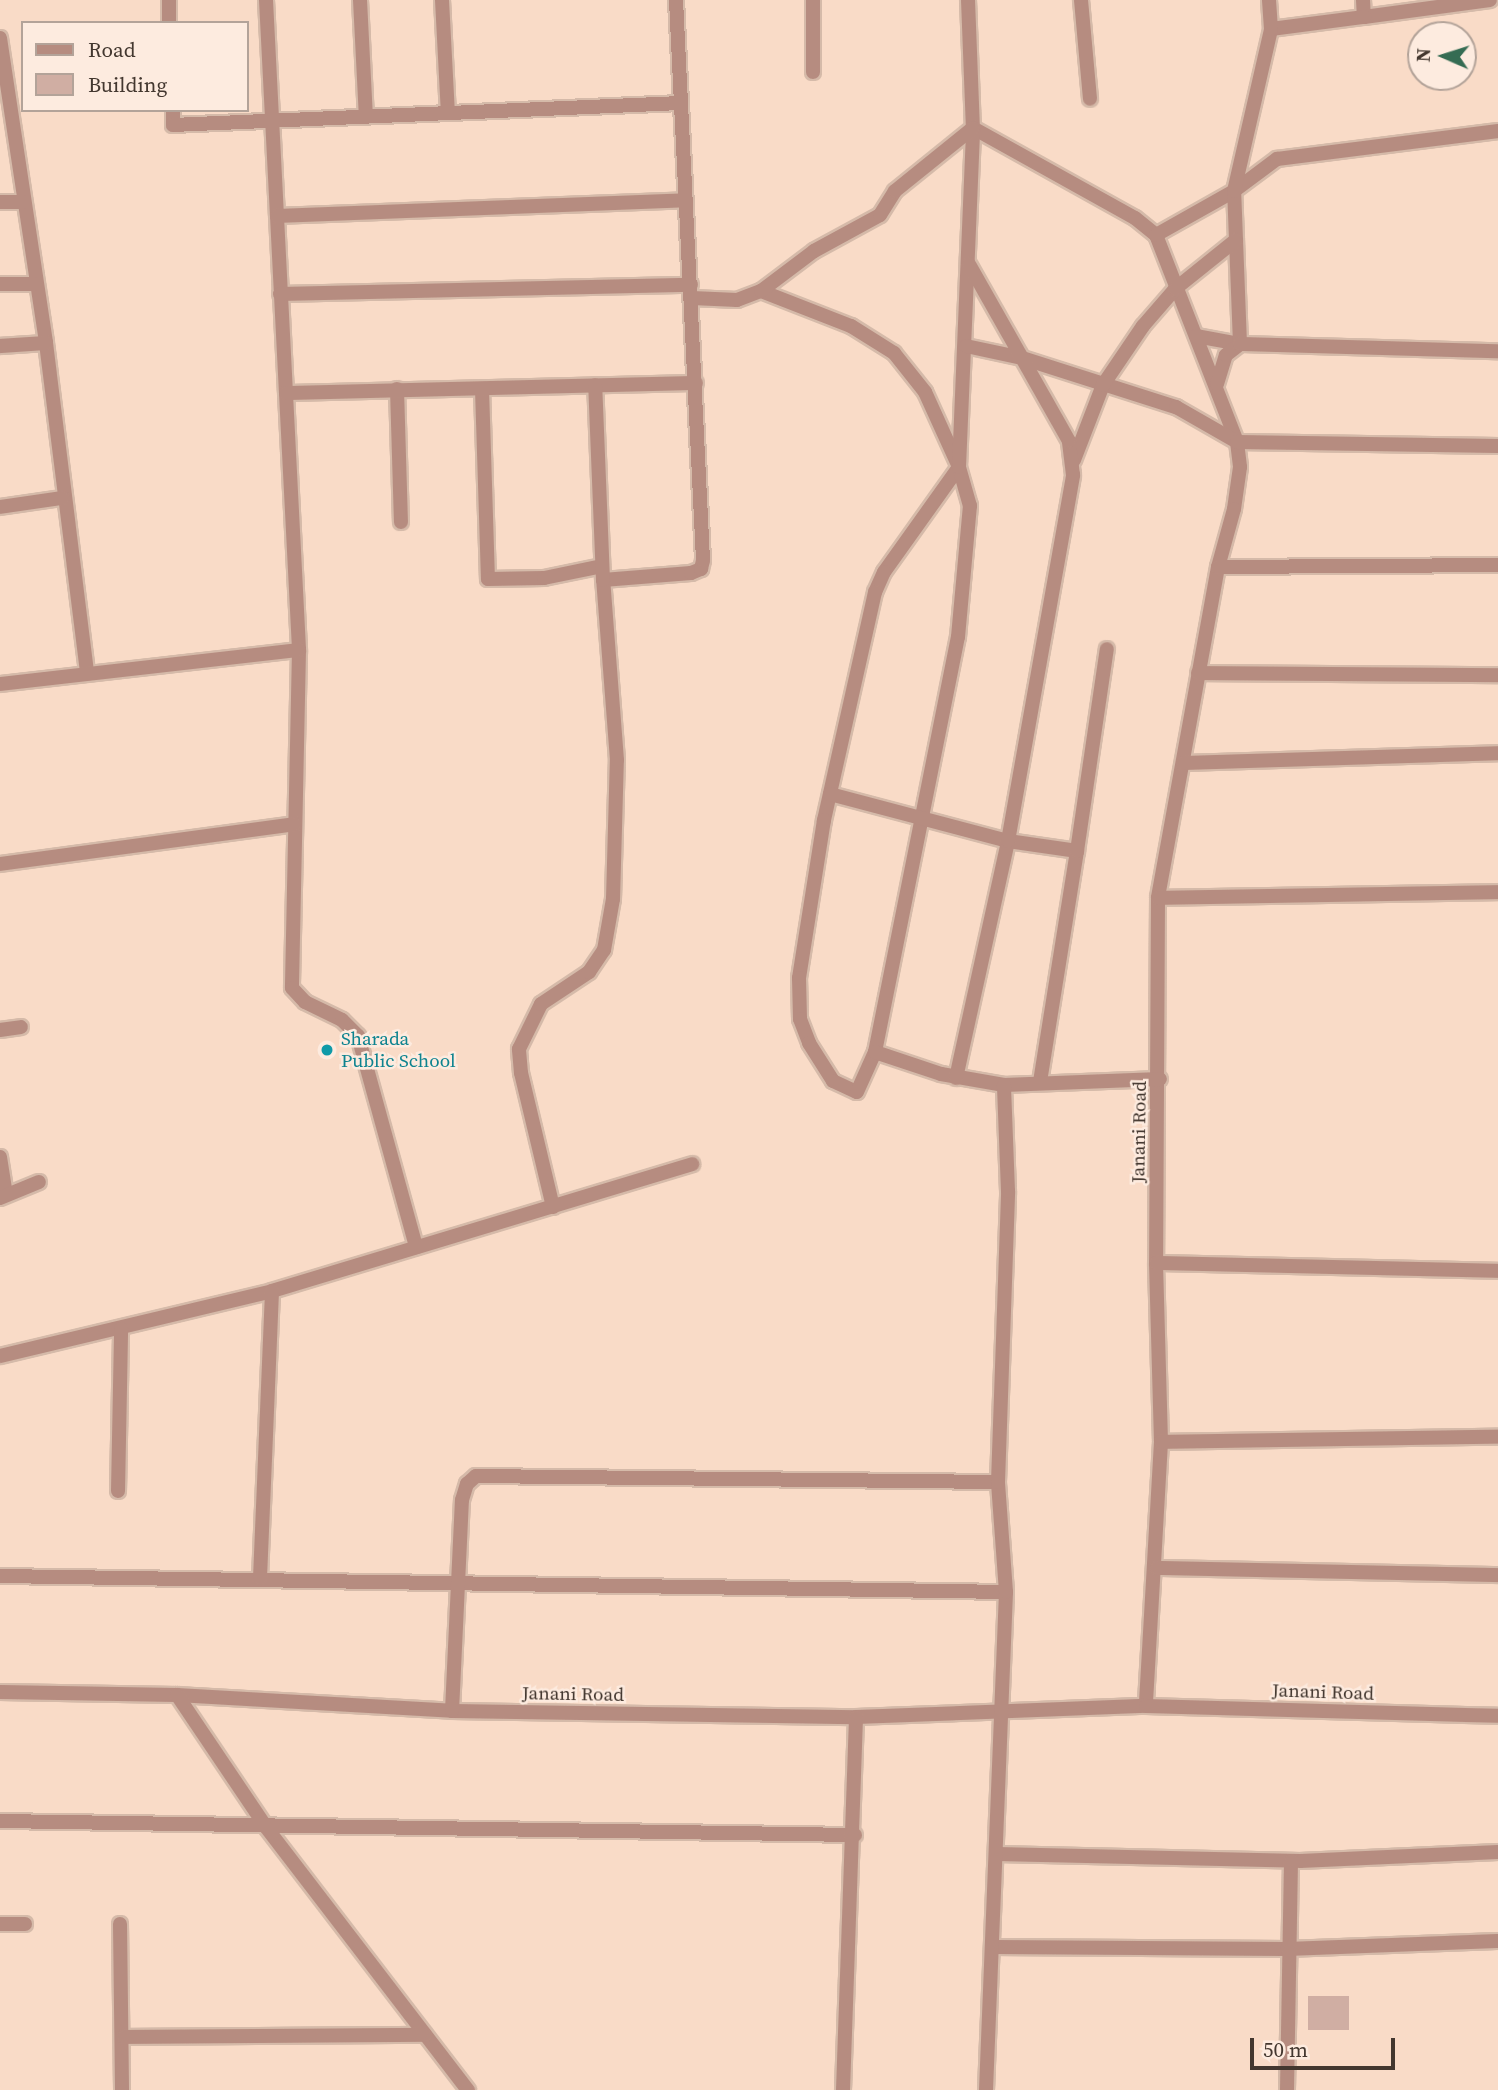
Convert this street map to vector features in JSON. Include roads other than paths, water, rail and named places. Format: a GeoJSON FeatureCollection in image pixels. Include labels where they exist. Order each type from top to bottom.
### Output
{"type":"FeatureCollection","features":[{"type":"Feature","properties":{"kind":"street"},"geometry":{"type":"LineString","coordinates":[[169,0],[169,21]]}},
{"type":"Feature","properties":{"kind":"street"},"geometry":{"type":"LineString","coordinates":[[266,0],[270,121],[299,650],[292,988],[305,1002],[342,1020],[358,1036],[416,1247]]}},
{"type":"Feature","properties":{"kind":"street"},"geometry":{"type":"LineString","coordinates":[[360,0],[366,117]]}},
{"type":"Feature","properties":{"kind":"street"},"geometry":{"type":"LineString","coordinates":[[442,0],[448,113]]}},
{"type":"Feature","properties":{"kind":"street"},"geometry":{"type":"LineString","coordinates":[[482,388],[488,579],[701,569],[696,383],[676,0]]}},
{"type":"Feature","properties":{"kind":"street"},"geometry":{"type":"LineString","coordinates":[[813,0],[813,72]]}},
{"type":"Feature","properties":{"kind":"street"},"geometry":{"type":"LineString","coordinates":[[761,291],[852,326],[894,353],[925,392],[959,467],[970,506],[958,637],[875,1052],[857,1092],[832,1081],[800,1019],[799,978],[830,794],[875,592],[884,572],[959,467],[966,346],[972,128],[968,0]]}},
{"type":"Feature","properties":{"kind":"street"},"geometry":{"type":"LineString","coordinates":[[1081,0],[1090,99]]}},
{"type":"Feature","properties":{"kind":"street"},"geometry":{"type":"LineString","coordinates":[[1240,344],[1234,191],[1271,29],[1269,0]]}},
{"type":"Feature","properties":{"kind":"street"},"geometry":{"type":"LineString","coordinates":[[1363,0],[1364,17]]}},
{"type":"Feature","properties":{"kind":"street"},"geometry":{"type":"LineString","coordinates":[[1271,29],[1490,0]]}},
{"type":"Feature","properties":{"kind":"street"},"geometry":{"type":"LineString","coordinates":[[0,38],[6,124],[24,202],[46,343],[62,498],[87,673]]}},
{"type":"Feature","properties":{"kind":"street"},"geometry":{"type":"LineString","coordinates":[[173,112],[173,125],[681,103]]}},
{"type":"Feature","properties":{"kind":"street"},"geometry":{"type":"LineString","coordinates":[[972,128],[1135,218],[1156,235],[1234,191],[1277,159],[1498,131]]}},
{"type":"Feature","properties":{"kind":"street"},"geometry":{"type":"LineString","coordinates":[[280,294],[691,292],[737,300],[761,291],[814,251],[880,215],[895,191],[972,128]]}},
{"type":"Feature","properties":{"kind":"street"},"geometry":{"type":"LineString","coordinates":[[276,216],[686,200]]}},
{"type":"Feature","properties":{"kind":"street"},"geometry":{"type":"LineString","coordinates":[[0,202],[24,202]]}},
{"type":"Feature","properties":{"kind":"street","name":"Janani Road"},"geometry":{"type":"LineString","coordinates":[[1146,1706],[1157,1569],[1161,1442],[1156,1263],[1160,1079],[1155,959],[1158,898],[1218,567],[1234,509],[1240,467],[1237,442],[1217,384],[1175,289],[1172,268],[1156,235]]}},
{"type":"Feature","properties":{"kind":"street"},"geometry":{"type":"LineString","coordinates":[[956,1078],[1009,841],[1073,463],[1103,385],[1143,326],[1175,289],[1236,240]]}},
{"type":"Feature","properties":{"kind":"street"},"geometry":{"type":"LineString","coordinates":[[968,262],[1069,441],[1073,463]]}},
{"type":"Feature","properties":{"kind":"street"},"geometry":{"type":"LineString","coordinates":[[0,284],[35,284]]}},
{"type":"Feature","properties":{"kind":"street"},"geometry":{"type":"LineString","coordinates":[[1196,336],[1240,344],[1498,351]]}},
{"type":"Feature","properties":{"kind":"street"},"geometry":{"type":"LineString","coordinates":[[0,346],[46,343]]}},
{"type":"Feature","properties":{"kind":"street"},"geometry":{"type":"LineString","coordinates":[[1217,384],[1226,355],[1240,344]]}},
{"type":"Feature","properties":{"kind":"street"},"geometry":{"type":"LineString","coordinates":[[966,346],[1022,358],[1176,407],[1237,442],[1498,446]]}},
{"type":"Feature","properties":{"kind":"street"},"geometry":{"type":"LineString","coordinates":[[286,393],[696,383]]}},
{"type":"Feature","properties":{"kind":"street"},"geometry":{"type":"LineString","coordinates":[[553,1207],[521,1073],[519,1049],[541,1004],[589,972],[610,932],[617,760],[602,573],[595,385]]}},
{"type":"Feature","properties":{"kind":"street"},"geometry":{"type":"LineString","coordinates":[[397,389],[401,522]]}},
{"type":"Feature","properties":{"kind":"street"},"geometry":{"type":"LineString","coordinates":[[0,507],[62,498]]}},
{"type":"Feature","properties":{"kind":"street"},"geometry":{"type":"LineString","coordinates":[[1218,567],[1498,565]]}},
{"type":"Feature","properties":{"kind":"street"},"geometry":{"type":"LineString","coordinates":[[1040,1082],[1107,649]]}},
{"type":"Feature","properties":{"kind":"street"},"geometry":{"type":"LineString","coordinates":[[0,684],[299,650]]}},
{"type":"Feature","properties":{"kind":"street"},"geometry":{"type":"LineString","coordinates":[[1198,673],[1498,676]]}},
{"type":"Feature","properties":{"kind":"street"},"geometry":{"type":"LineString","coordinates":[[1183,763],[1498,753]]}},
{"type":"Feature","properties":{"kind":"street"},"geometry":{"type":"LineString","coordinates":[[830,794],[1009,841],[1077,851]]}},
{"type":"Feature","properties":{"kind":"street"},"geometry":{"type":"LineString","coordinates":[[0,864],[294,824]]}},
{"type":"Feature","properties":{"kind":"street"},"geometry":{"type":"LineString","coordinates":[[1158,898],[1498,892]]}},
{"type":"Feature","properties":{"kind":"street"},"geometry":{"type":"LineString","coordinates":[[0,1030],[21,1027]]}},
{"type":"Feature","properties":{"kind":"street"},"geometry":{"type":"LineString","coordinates":[[875,1052],[956,1078],[1004,1085],[1160,1079]]}},
{"type":"Feature","properties":{"kind":"street"},"geometry":{"type":"LineString","coordinates":[[986,2090],[1006,1592],[998,1482],[1007,1191],[1004,1085]]}},
{"type":"Feature","properties":{"kind":"street"},"geometry":{"type":"LineString","coordinates":[[0,1157],[3,1196],[39,1182]]}},
{"type":"Feature","properties":{"kind":"street"},"geometry":{"type":"LineString","coordinates":[[0,1356],[272,1291],[692,1164]]}},
{"type":"Feature","properties":{"kind":"street"},"geometry":{"type":"LineString","coordinates":[[1156,1263],[1498,1271]]}},
{"type":"Feature","properties":{"kind":"street"},"geometry":{"type":"LineString","coordinates":[[260,1578],[272,1291]]}},
{"type":"Feature","properties":{"kind":"street"},"geometry":{"type":"LineString","coordinates":[[118,1491],[121,1329]]}},
{"type":"Feature","properties":{"kind":"street"},"geometry":{"type":"LineString","coordinates":[[1161,1442],[1498,1437]]}},
{"type":"Feature","properties":{"kind":"street"},"geometry":{"type":"LineString","coordinates":[[452,1712],[456,1580],[462,1500],[467,1484],[476,1476],[998,1482]]}},
{"type":"Feature","properties":{"kind":"street"},"geometry":{"type":"LineString","coordinates":[[1157,1569],[1498,1575]]}},
{"type":"Feature","properties":{"kind":"street"},"geometry":{"type":"LineString","coordinates":[[0,1576],[456,1580],[1006,1592]]}},
{"type":"Feature","properties":{"kind":"street","name":"Janani Road"},"geometry":{"type":"LineString","coordinates":[[0,1692],[177,1695],[452,1712],[856,1717],[1146,1706],[1498,1716]]}},
{"type":"Feature","properties":{"kind":"street"},"geometry":{"type":"LineString","coordinates":[[177,1695],[266,1826],[468,2090]]}},
{"type":"Feature","properties":{"kind":"street"},"geometry":{"type":"LineString","coordinates":[[843,2090],[855,1835],[856,1717]]}},
{"type":"Feature","properties":{"kind":"street"},"geometry":{"type":"LineString","coordinates":[[0,1821],[855,1835]]}},
{"type":"Feature","properties":{"kind":"street"},"geometry":{"type":"LineString","coordinates":[[997,1854],[1291,1861],[1498,1852]]}},
{"type":"Feature","properties":{"kind":"street"},"geometry":{"type":"LineString","coordinates":[[1287,2090],[1287,1949],[1291,1861]]}},
{"type":"Feature","properties":{"kind":"street"},"geometry":{"type":"LineString","coordinates":[[0,1924],[25,1924]]}},
{"type":"Feature","properties":{"kind":"street"},"geometry":{"type":"LineString","coordinates":[[120,1924],[124,2037],[122,2090]]}},
{"type":"Feature","properties":{"kind":"street"},"geometry":{"type":"LineString","coordinates":[[993,1947],[1287,1949],[1498,1941]]}},
{"type":"Feature","properties":{"kind":"street"},"geometry":{"type":"LineString","coordinates":[[124,2037],[425,2035]]}},
{"type":"Feature","properties":{"kind":"place","name":"Sharada Public School"},"geometry":{"type":"Point","coordinates":[327,1050]}}]}
